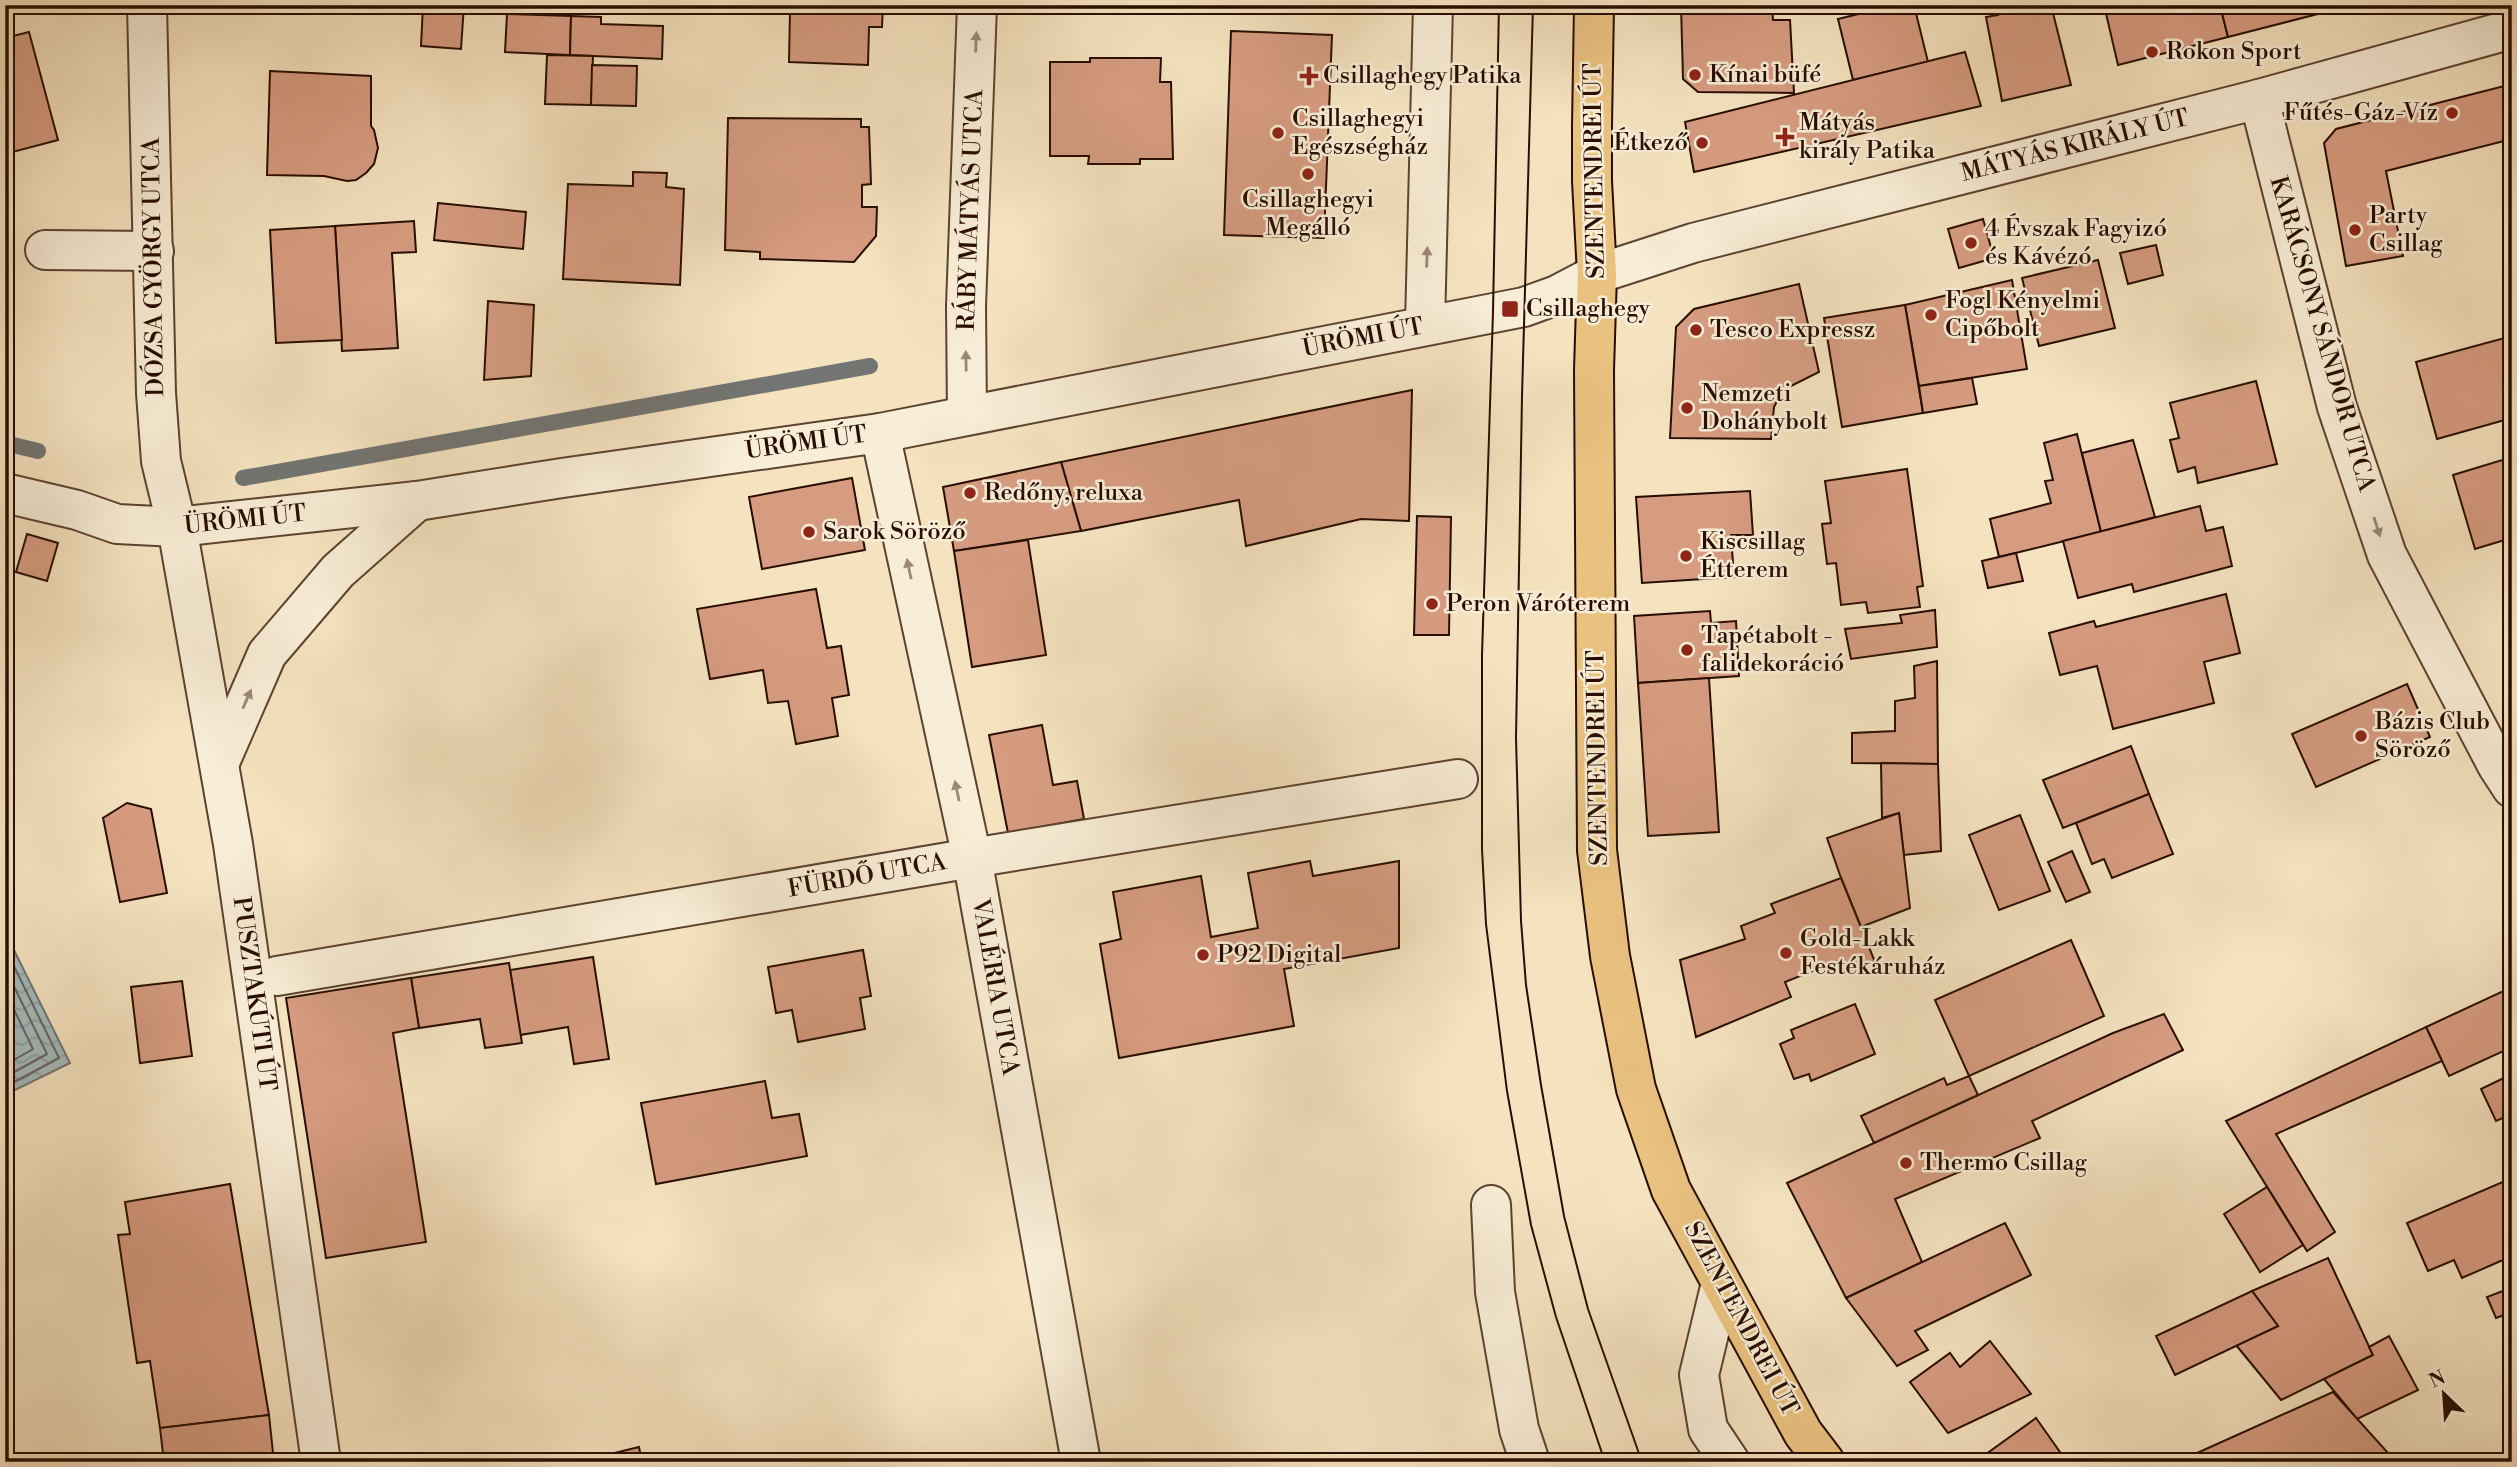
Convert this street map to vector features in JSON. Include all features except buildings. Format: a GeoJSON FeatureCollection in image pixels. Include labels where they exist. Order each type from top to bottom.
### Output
{"type":"FeatureCollection","features":[{"type":"Feature","properties":{"kind":"main road","name":"SZENTENDREI ÚT"},"geometry":{"type":"LineString","coordinates":[[1594,5],[1592,168],[1597,274],[1594,370],[1597,850],[1610,956],[1636,1089],[1671,1190],[1803,1433],[1825,1462]]}},
{"type":"Feature","properties":{"kind":"street","name":"DÓZSA GYÖRGY UTCA"},"geometry":{"type":"LineString","coordinates":[[147,5],[156,393],[161,461],[177,527]]}},
{"type":"Feature","properties":{"kind":"street","name":"RÁBY MÁTYÁS UTCA"},"geometry":{"type":"LineString","coordinates":[[967,415],[966,306],[977,5]]}},
{"type":"Feature","properties":{"kind":"street"},"geometry":{"type":"LineString","coordinates":[[1425,326],[1433,5]]}},
{"type":"Feature","properties":{"kind":"street","name":"MÁTYÁS KIRÁLY ÚT"},"geometry":{"type":"LineString","coordinates":[[1597,274],[1693,243],[2259,99],[2512,29]]}},
{"type":"Feature","properties":{"kind":"street","name":"KARÁCSONY SÁNDOR UTCA"},"geometry":{"type":"LineString","coordinates":[[2259,99],[2337,407],[2387,555],[2497,765],[2512,788]]}},
{"type":"Feature","properties":{"kind":"street"},"geometry":{"type":"LineString","coordinates":[[45,250],[154,251]]}},
{"type":"Feature","properties":{"kind":"street","name":"ÜRÖMI ÚT"},"geometry":{"type":"LineString","coordinates":[[5,493],[77,510],[117,524],[177,527],[417,501],[880,433],[1524,307],[1556,295],[1597,274]]}},
{"type":"Feature","properties":{"kind":"street","name":"VALÉRIA UTCA"},"geometry":{"type":"LineString","coordinates":[[880,433],[972,858],[1080,1462]]}},
{"type":"Feature","properties":{"kind":"street"},"geometry":{"type":"LineString","coordinates":[[219,762],[267,653],[338,571],[417,501]]}},
{"type":"Feature","properties":{"kind":"street","name":"PUSZTAKÚTI ÚT"},"geometry":{"type":"LineString","coordinates":[[177,527],[233,844],[321,1462]]}},
{"type":"Feature","properties":{"kind":"street","name":"FÜRDŐ UTCA"},"geometry":{"type":"LineString","coordinates":[[277,976],[1458,779]]}},
{"type":"Feature","properties":{"kind":"street"},"geometry":{"type":"LineString","coordinates":[[1491,1205],[1495,1292],[1519,1429],[1530,1462]]}},
{"type":"Feature","properties":{"kind":"street"},"geometry":{"type":"LineString","coordinates":[[1721,1283],[1699,1375],[1708,1429],[1730,1462]]}},
{"type":"Feature","properties":{"kind":"water"},"geometry":{"type":"Polygon","coordinates":[[[5,932],[70,1063],[5,1095],[5,932]]]}},
{"type":"Feature","properties":{"kind":"waterway"},"geometry":{"type":"LineString","coordinates":[[243,478],[870,366]]}},
{"type":"Feature","properties":{"kind":"waterway"},"geometry":{"type":"LineString","coordinates":[[5,443],[38,451]]}},
{"type":"Feature","properties":{"kind":"tram line"},"geometry":{"type":"LineString","coordinates":[[1499,5],[1482,655],[1482,849],[1486,924],[1507,1091],[1531,1225],[1556,1317],[1605,1462]]}},
{"type":"Feature","properties":{"kind":"tram line"},"geometry":{"type":"LineString","coordinates":[[1533,5],[1516,738],[1521,921],[1526,985],[1564,1216],[1588,1309],[1642,1462]]}},
{"type":"Feature","properties":{"kind":"place","name":"Rokon Sport"},"geometry":{"type":"Point","coordinates":[2152,52]}},
{"type":"Feature","properties":{"kind":"place","name":"Kínai büfé"},"geometry":{"type":"Point","coordinates":[1695,75]}},
{"type":"Feature","properties":{"kind":"place","name":"Csillaghegy Patika"},"geometry":{"type":"Point","coordinates":[1309,76]}},
{"type":"Feature","properties":{"kind":"place","name":"Fűtés-Gáz-Víz"},"geometry":{"type":"Point","coordinates":[2452,113]}},
{"type":"Feature","properties":{"kind":"place","name":"Csillaghegyi Egészségház"},"geometry":{"type":"Point","coordinates":[1278,133]}},
{"type":"Feature","properties":{"kind":"place","name":"Mátyás király Patika"},"geometry":{"type":"Point","coordinates":[1785,137]}},
{"type":"Feature","properties":{"kind":"place","name":"Étkező"},"geometry":{"type":"Point","coordinates":[1702,143]}},
{"type":"Feature","properties":{"kind":"place","name":"Csillaghegyi Megálló"},"geometry":{"type":"Point","coordinates":[1308,174]}},
{"type":"Feature","properties":{"kind":"place","name":"Party Csillag"},"geometry":{"type":"Point","coordinates":[2355,230]}},
{"type":"Feature","properties":{"kind":"place","name":"4 Évszak Fagyizó és Kávézó"},"geometry":{"type":"Point","coordinates":[1971,243]}},
{"type":"Feature","properties":{"kind":"place","name":"Csillaghegy"},"geometry":{"type":"Point","coordinates":[1510,309]}},
{"type":"Feature","properties":{"kind":"place","name":"Fogl Kényelmi Cipőbolt"},"geometry":{"type":"Point","coordinates":[1931,315]}},
{"type":"Feature","properties":{"kind":"place","name":"Tesco Expressz"},"geometry":{"type":"Point","coordinates":[1696,330]}},
{"type":"Feature","properties":{"kind":"place","name":"Nemzeti Dohánybolt"},"geometry":{"type":"Point","coordinates":[1687,408]}},
{"type":"Feature","properties":{"kind":"place","name":"Redőny, reluxa"},"geometry":{"type":"Point","coordinates":[970,493]}},
{"type":"Feature","properties":{"kind":"place","name":"Sarok Söröző"},"geometry":{"type":"Point","coordinates":[809,532]}},
{"type":"Feature","properties":{"kind":"place","name":"Kiscsillag Étterem"},"geometry":{"type":"Point","coordinates":[1686,556]}},
{"type":"Feature","properties":{"kind":"place","name":"Peron Váróterem"},"geometry":{"type":"Point","coordinates":[1432,604]}},
{"type":"Feature","properties":{"kind":"place","name":"Tapétabolt - falidekoráció"},"geometry":{"type":"Point","coordinates":[1687,650]}},
{"type":"Feature","properties":{"kind":"place","name":"Bázis Club Söröző"},"geometry":{"type":"Point","coordinates":[2361,736]}},
{"type":"Feature","properties":{"kind":"place","name":"Gold-Lakk Festékáruház"},"geometry":{"type":"Point","coordinates":[1786,953]}},
{"type":"Feature","properties":{"kind":"place","name":"P92 Digital"},"geometry":{"type":"Point","coordinates":[1203,955]}},
{"type":"Feature","properties":{"kind":"place","name":"Thermo Csillag"},"geometry":{"type":"Point","coordinates":[1906,1163]}}]}
